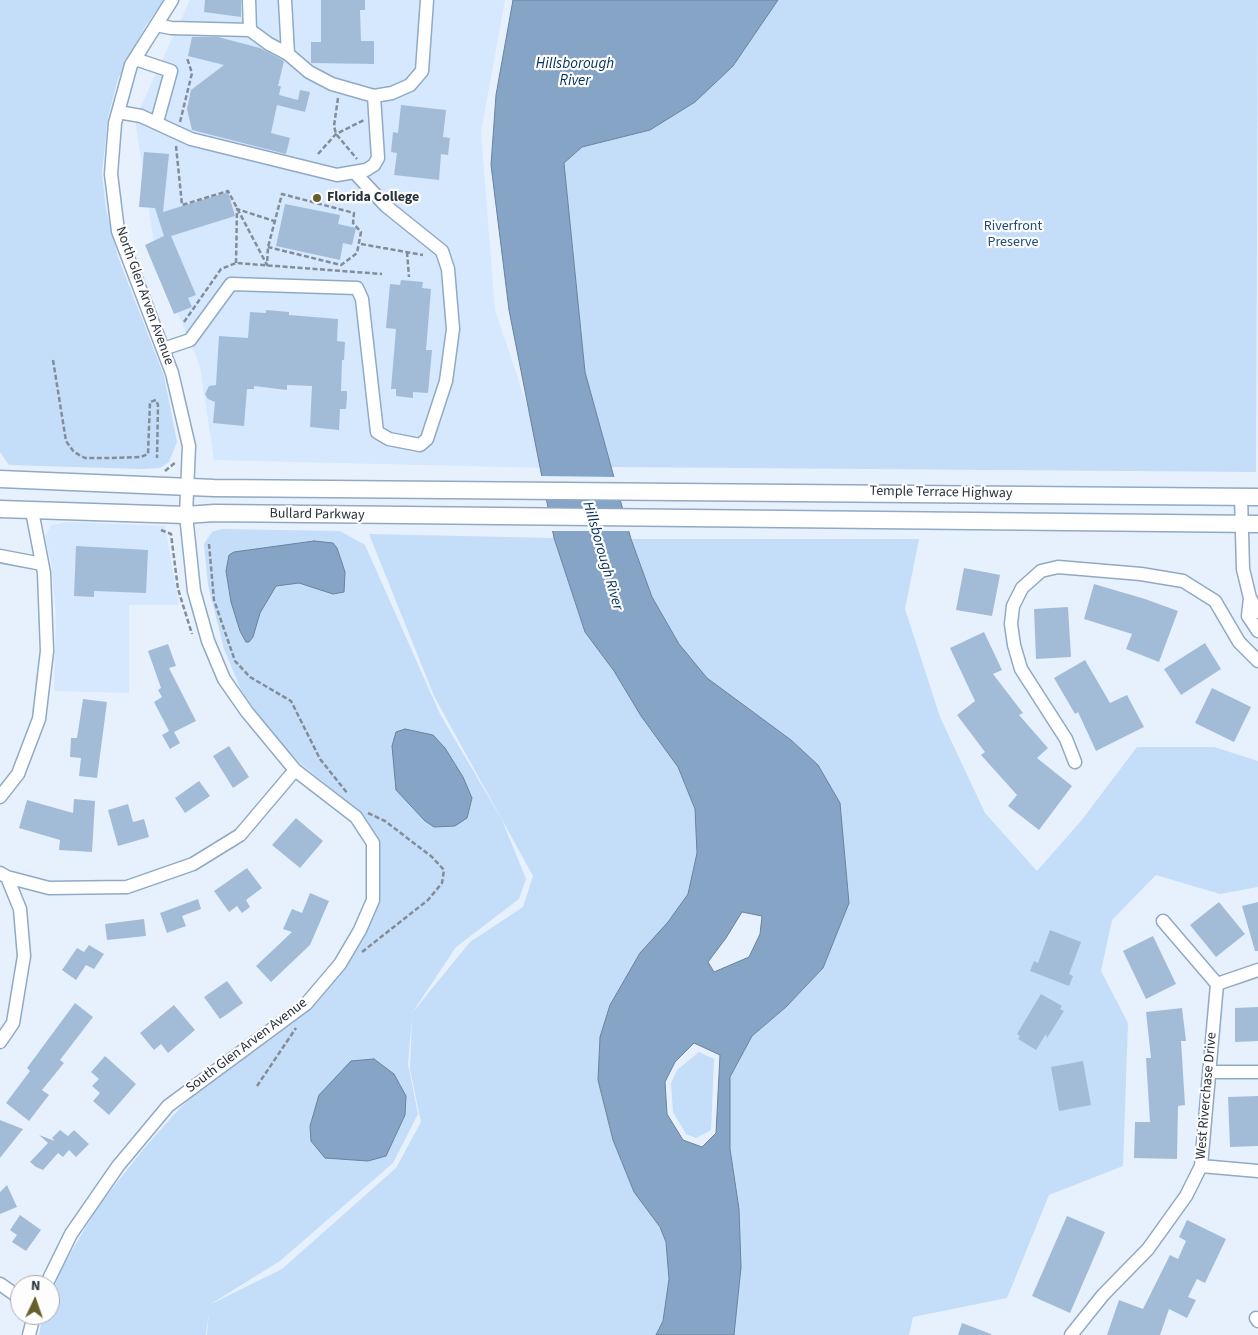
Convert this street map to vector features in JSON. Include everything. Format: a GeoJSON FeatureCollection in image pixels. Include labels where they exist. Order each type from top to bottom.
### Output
{"type":"FeatureCollection","features":[{"type":"Feature","properties":{"kind":"main road","name":"Bullard Parkway"},"geometry":{"type":"LineString","coordinates":[[0,480],[187,486],[623,490]]}},
{"type":"Feature","properties":{"kind":"main road","name":"Temple Terrace Highway"},"geometry":{"type":"LineString","coordinates":[[623,490],[1258,497]]}},
{"type":"Feature","properties":{"kind":"main road","name":"Bullard Parkway"},"geometry":{"type":"LineString","coordinates":[[0,509],[186,515],[214,513],[634,519]]}},
{"type":"Feature","properties":{"kind":"main road","name":"Temple Terrace Highway"},"geometry":{"type":"LineString","coordinates":[[634,519],[1250,524]]}},
{"type":"Feature","properties":{"kind":"street","name":"North Glen Arven Avenue"},"geometry":{"type":"LineString","coordinates":[[172,0],[131,65],[115,123],[111,174],[118,231],[172,373],[189,446],[186,515]]}},
{"type":"Feature","properties":{"kind":"street"},"geometry":{"type":"LineString","coordinates":[[249,0],[250,30]]}},
{"type":"Feature","properties":{"kind":"street"},"geometry":{"type":"LineString","coordinates":[[285,0],[288,54]]}},
{"type":"Feature","properties":{"kind":"street"},"geometry":{"type":"LineString","coordinates":[[156,25],[171,28],[250,30],[269,44],[288,54],[309,72],[332,84],[374,96],[392,93],[410,85],[422,71],[427,0]]}},
{"type":"Feature","properties":{"kind":"street"},"geometry":{"type":"LineString","coordinates":[[135,59],[171,71],[157,122]]}},
{"type":"Feature","properties":{"kind":"street"},"geometry":{"type":"LineString","coordinates":[[118,112],[141,116],[191,139],[337,175],[356,168],[374,165],[378,158],[374,96]]}},
{"type":"Feature","properties":{"kind":"street"},"geometry":{"type":"LineString","coordinates":[[163,349],[190,340],[232,284],[357,288],[362,299],[377,432],[389,439],[420,445],[427,439],[446,381],[453,329],[448,269],[442,251],[386,206],[356,168]]}},
{"type":"Feature","properties":{"kind":"street"},"geometry":{"type":"LineString","coordinates":[[1241,496],[1250,524],[1243,568],[1250,598],[1258,612]]}},
{"type":"Feature","properties":{"kind":"street"},"geometry":{"type":"LineString","coordinates":[[0,797],[18,774],[38,719],[47,651],[42,564],[32,511]]}},
{"type":"Feature","properties":{"kind":"street","name":"South Glen Arven Avenue"},"geometry":{"type":"LineString","coordinates":[[51,1275],[71,1234],[118,1166],[168,1106],[306,1004],[340,964],[360,930],[373,900],[373,843],[356,816],[296,770],[247,712],[224,679],[208,641],[194,591],[186,515]]}},
{"type":"Feature","properties":{"kind":"street"},"geometry":{"type":"LineString","coordinates":[[0,556],[42,564]]}},
{"type":"Feature","properties":{"kind":"street"},"geometry":{"type":"LineString","coordinates":[[1076,762],[1066,739],[1021,669],[1014,645],[1011,624],[1013,606],[1022,588],[1041,571],[1058,566],[1141,574],[1183,581],[1215,601],[1239,642],[1258,661]]}},
{"type":"Feature","properties":{"kind":"street"},"geometry":{"type":"LineString","coordinates":[[1250,598],[1248,616],[1258,631]]}},
{"type":"Feature","properties":{"kind":"street"},"geometry":{"type":"LineString","coordinates":[[3,875],[49,888],[127,887],[193,864],[240,835],[296,770]]}},
{"type":"Feature","properties":{"kind":"street"},"geometry":{"type":"LineString","coordinates":[[0,1042],[13,1023],[24,956],[20,909],[3,875]]}},
{"type":"Feature","properties":{"kind":"street"},"geometry":{"type":"LineString","coordinates":[[1163,921],[1217,984],[1258,970]]}},
{"type":"Feature","properties":{"kind":"street","name":"West Riverchase Drive"},"geometry":{"type":"LineString","coordinates":[[1071,1335],[1103,1295],[1148,1249],[1186,1196],[1201,1166],[1217,984]]}},
{"type":"Feature","properties":{"kind":"street"},"geometry":{"type":"LineString","coordinates":[[1210,1072],[1258,1072]]}},
{"type":"Feature","properties":{"kind":"street"},"geometry":{"type":"LineString","coordinates":[[1201,1166],[1258,1171]]}},
{"type":"Feature","properties":{"kind":"path"},"geometry":{"type":"LineString","coordinates":[[178,128],[192,72],[187,58]]}},
{"type":"Feature","properties":{"kind":"path"},"geometry":{"type":"LineString","coordinates":[[339,94],[334,126],[336,134],[356,168]]}},
{"type":"Feature","properties":{"kind":"path"},"geometry":{"type":"LineString","coordinates":[[318,154],[336,134],[369,118]]}},
{"type":"Feature","properties":{"kind":"path"},"geometry":{"type":"LineString","coordinates":[[176,139],[182,205],[228,191],[267,265],[268,247],[282,194],[354,213],[353,223],[361,232],[360,244],[357,253],[341,265]]}},
{"type":"Feature","properties":{"kind":"path"},"geometry":{"type":"LineString","coordinates":[[237,209],[274,221]]}},
{"type":"Feature","properties":{"kind":"path"},"geometry":{"type":"LineString","coordinates":[[236,263],[237,209]]}},
{"type":"Feature","properties":{"kind":"path"},"geometry":{"type":"LineString","coordinates":[[360,244],[423,255]]}},
{"type":"Feature","properties":{"kind":"path"},"geometry":{"type":"LineString","coordinates":[[268,247],[341,265]]}},
{"type":"Feature","properties":{"kind":"path"},"geometry":{"type":"LineString","coordinates":[[407,252],[409,277]]}},
{"type":"Feature","properties":{"kind":"path"},"geometry":{"type":"LineString","coordinates":[[341,265],[341,271]]}},
{"type":"Feature","properties":{"kind":"path"},"geometry":{"type":"LineString","coordinates":[[53,360],[66,441],[74,452],[85,458],[141,458],[148,454],[150,402],[156,400],[158,405],[157,458]]}},
{"type":"Feature","properties":{"kind":"path"},"geometry":{"type":"LineString","coordinates":[[156,528],[172,534],[178,589],[192,636]]}},
{"type":"Feature","properties":{"kind":"path"},"geometry":{"type":"LineString","coordinates":[[209,544],[214,600],[235,661],[250,677],[291,702],[320,759],[351,797]]}},
{"type":"Feature","properties":{"kind":"path"},"geometry":{"type":"LineString","coordinates":[[358,958],[388,931],[428,900],[442,883],[444,870],[432,856],[385,821],[362,808]]}},
{"type":"Feature","properties":{"kind":"path"},"geometry":{"type":"LineString","coordinates":[[257,1086],[274,1064],[288,1039],[301,1024]]}},
{"type":"Feature","properties":{"kind":"shaded area","name":"Florida College"},"geometry":{"type":"Polygon","coordinates":[[[190,0],[505,0],[481,132],[495,310],[548,468],[214,460],[200,366],[157,264],[135,119],[190,0]]]}},
{"type":"Feature","properties":{"kind":"shaded area"},"geometry":{"type":"Polygon","coordinates":[[[68,522],[165,526],[179,605],[129,605],[129,693],[54,691],[56,613],[51,562],[45,537],[51,525],[68,522]]]}},
{"type":"Feature","properties":{"kind":"green space"},"geometry":{"type":"Polygon","coordinates":[[[0,0],[164,0],[146,25],[118,79],[108,117],[102,173],[106,209],[118,257],[164,376],[177,442],[169,462],[160,468],[9,465],[0,452],[0,0]]]}},
{"type":"Feature","properties":{"kind":"green space","name":"Riverfront Preserve"},"geometry":{"type":"Polygon","coordinates":[[[778,0],[1258,0],[1256,472],[611,467],[585,372],[564,162],[582,147],[650,130],[733,66],[778,0]]]}},
{"type":"Feature","properties":{"kind":"green space"},"geometry":{"type":"Polygon","coordinates":[[[222,529],[340,531],[365,545],[440,714],[502,820],[526,879],[519,899],[456,947],[412,1013],[470,942],[523,907],[533,876],[434,696],[369,534],[554,538],[585,632],[614,671],[641,716],[678,767],[695,809],[697,853],[688,894],[610,1005],[600,1037],[598,1080],[613,1140],[634,1192],[660,1227],[666,1242],[669,1279],[663,1321],[656,1335],[207,1335],[209,1313],[206,1335],[39,1335],[41,1325],[60,1325],[59,1275],[99,1205],[146,1146],[180,1108],[217,1075],[318,1001],[357,950],[374,912],[380,869],[377,838],[360,811],[301,764],[273,737],[241,690],[224,649],[208,585],[204,544],[212,532],[222,529]],[[412,1018],[408,1064],[418,1114],[393,1163],[280,1261],[209,1305],[282,1269],[396,1168],[421,1122],[410,1070],[412,1018]]]}},
{"type":"Feature","properties":{"kind":"green space"},"geometry":{"type":"Polygon","coordinates":[[[631,539],[919,539],[905,609],[940,717],[985,813],[1037,871],[1081,821],[1137,747],[1214,747],[1258,761],[1258,887],[1220,894],[1156,875],[1112,920],[1101,971],[1128,1023],[1123,1166],[1049,1195],[1007,1298],[913,1317],[909,1335],[734,1335],[741,1267],[739,1209],[730,1149],[730,1077],[752,1036],[786,1007],[823,968],[849,903],[840,803],[818,765],[791,740],[707,679],[679,644],[652,597],[631,539]]]}},
{"type":"Feature","properties":{"kind":"green space"},"geometry":{"type":"Polygon","coordinates":[[[699,1052],[714,1059],[711,1130],[696,1138],[686,1134],[673,1112],[671,1083],[677,1070],[699,1052]]]}},
{"type":"Feature","properties":{"kind":"water","name":"Hillsborough River"},"geometry":{"type":"Polygon","coordinates":[[[513,0],[778,0],[733,66],[695,102],[650,130],[582,147],[564,163],[585,372],[631,539],[652,597],[679,644],[707,678],[791,740],[818,765],[840,803],[849,903],[823,968],[786,1007],[752,1036],[730,1077],[730,1149],[739,1209],[741,1267],[734,1335],[656,1335],[663,1321],[669,1279],[666,1242],[660,1227],[634,1192],[613,1140],[598,1080],[600,1037],[610,1005],[640,953],[668,922],[688,894],[697,853],[695,809],[678,767],[641,716],[614,671],[585,632],[554,538],[509,310],[491,165],[496,95],[513,0]],[[742,912],[708,962],[714,972],[749,957],[760,934],[762,916],[742,912]],[[694,1043],[675,1062],[665,1082],[667,1114],[683,1140],[702,1147],[716,1133],[720,1055],[694,1043]]]}},
{"type":"Feature","properties":{"kind":"water"},"geometry":{"type":"Polygon","coordinates":[[[314,541],[333,543],[337,548],[345,572],[344,592],[333,594],[299,583],[276,586],[260,613],[253,637],[249,642],[246,642],[240,631],[231,602],[226,571],[229,555],[234,552],[314,541]]]}},
{"type":"Feature","properties":{"kind":"water"},"geometry":{"type":"Polygon","coordinates":[[[405,729],[433,735],[445,748],[463,777],[472,798],[467,818],[455,826],[434,827],[425,821],[396,790],[392,746],[396,732],[405,729]]]}},
{"type":"Feature","properties":{"kind":"water"},"geometry":{"type":"Polygon","coordinates":[[[374,1059],[394,1074],[406,1096],[405,1115],[386,1156],[368,1161],[325,1158],[311,1141],[310,1126],[319,1095],[351,1061],[374,1059]]]}},
{"type":"Feature","properties":{"kind":"pier"},"geometry":{"type":"Polygon","coordinates":[[[539,476],[617,477],[623,500],[544,499],[539,476]]]}},
{"type":"Feature","properties":{"kind":"pier"},"geometry":{"type":"Polygon","coordinates":[[[546,508],[626,509],[632,531],[550,531],[546,508]]]}},
{"type":"Feature","properties":{"kind":"building"},"geometry":{"type":"Polygon","coordinates":[[[205,0],[241,0],[241,17],[204,12],[205,0]]]}},
{"type":"Feature","properties":{"kind":"building"},"geometry":{"type":"Polygon","coordinates":[[[321,0],[365,0],[365,10],[360,10],[361,41],[374,41],[374,64],[311,63],[311,42],[321,42],[321,0]]]}},
{"type":"Feature","properties":{"kind":"building"},"geometry":{"type":"Polygon","coordinates":[[[192,37],[218,37],[260,48],[284,61],[278,86],[281,86],[279,95],[298,100],[300,90],[310,92],[305,112],[277,105],[271,133],[290,138],[286,154],[192,130],[187,109],[191,90],[224,65],[188,56],[192,37]]]}},
{"type":"Feature","properties":{"kind":"building"},"geometry":{"type":"Polygon","coordinates":[[[401,105],[446,110],[443,137],[450,138],[448,155],[441,154],[439,180],[394,175],[397,153],[391,152],[393,132],[398,133],[401,105]]]}},
{"type":"Feature","properties":{"kind":"building"},"geometry":{"type":"Polygon","coordinates":[[[144,152],[169,154],[163,212],[228,192],[235,216],[171,236],[196,295],[188,298],[192,307],[174,314],[145,245],[164,236],[155,208],[139,207],[144,152]]]}},
{"type":"Feature","properties":{"kind":"building"},"geometry":{"type":"Polygon","coordinates":[[[285,204],[340,215],[338,224],[356,228],[352,245],[343,243],[340,260],[276,246],[285,204]]]}},
{"type":"Feature","properties":{"kind":"building"},"geometry":{"type":"Polygon","coordinates":[[[401,280],[423,282],[422,288],[431,289],[426,350],[432,350],[428,393],[413,392],[413,398],[396,396],[396,389],[391,389],[396,329],[386,328],[390,284],[400,285],[401,280]]]}},
{"type":"Feature","properties":{"kind":"building"},"geometry":{"type":"Polygon","coordinates":[[[266,310],[289,312],[289,315],[338,319],[337,341],[345,342],[344,360],[342,360],[341,391],[347,391],[346,409],[340,409],[339,430],[310,427],[312,386],[287,385],[287,390],[254,386],[254,389],[247,389],[244,426],[213,423],[215,402],[208,399],[205,394],[209,386],[216,385],[219,336],[248,338],[250,312],[266,313],[266,310]]]}},
{"type":"Feature","properties":{"kind":"building"},"geometry":{"type":"Polygon","coordinates":[[[76,546],[148,550],[146,593],[94,591],[94,597],[74,596],[76,546]]]}},
{"type":"Feature","properties":{"kind":"building"},"geometry":{"type":"Polygon","coordinates":[[[964,568],[1000,575],[992,616],[956,610],[964,568]]]}},
{"type":"Feature","properties":{"kind":"building"},"geometry":{"type":"Polygon","coordinates":[[[1094,584],[1178,611],[1159,662],[1126,649],[1132,634],[1084,619],[1094,584]]]}},
{"type":"Feature","properties":{"kind":"building"},"geometry":{"type":"Polygon","coordinates":[[[1068,607],[1071,657],[1036,659],[1034,609],[1068,607]]]}},
{"type":"Feature","properties":{"kind":"building"},"geometry":{"type":"Polygon","coordinates":[[[984,632],[1002,670],[993,674],[1023,713],[1019,715],[1048,748],[1037,758],[1072,786],[1039,830],[1008,806],[1017,795],[981,755],[985,752],[957,715],[975,701],[950,648],[984,632]]]}},
{"type":"Feature","properties":{"kind":"building"},"geometry":{"type":"Polygon","coordinates":[[[1205,643],[1221,669],[1181,695],[1164,669],[1205,643]]]}},
{"type":"Feature","properties":{"kind":"building"},"geometry":{"type":"Polygon","coordinates":[[[168,644],[176,666],[169,668],[196,721],[174,732],[180,743],[170,749],[162,735],[169,731],[154,702],[162,697],[158,690],[161,688],[148,651],[168,644]]]}},
{"type":"Feature","properties":{"kind":"building"},"geometry":{"type":"Polygon","coordinates":[[[1085,660],[1110,703],[1127,695],[1144,727],[1096,751],[1078,712],[1075,714],[1054,678],[1085,660]]]}},
{"type":"Feature","properties":{"kind":"building"},"geometry":{"type":"Polygon","coordinates":[[[1212,688],[1251,707],[1234,742],[1195,723],[1212,688]]]}},
{"type":"Feature","properties":{"kind":"building"},"geometry":{"type":"Polygon","coordinates":[[[83,699],[107,702],[97,778],[79,776],[81,758],[70,757],[71,738],[77,738],[83,699]]]}},
{"type":"Feature","properties":{"kind":"building"},"geometry":{"type":"Polygon","coordinates":[[[229,746],[249,777],[233,788],[213,756],[229,746]]]}},
{"type":"Feature","properties":{"kind":"building"},"geometry":{"type":"Polygon","coordinates":[[[199,781],[210,796],[185,813],[175,798],[199,781]]]}},
{"type":"Feature","properties":{"kind":"building"},"geometry":{"type":"Polygon","coordinates":[[[74,799],[95,801],[92,852],[59,850],[60,840],[19,828],[27,800],[73,813],[74,799]]]}},
{"type":"Feature","properties":{"kind":"building"},"geometry":{"type":"Polygon","coordinates":[[[128,804],[133,822],[144,819],[149,837],[118,846],[108,810],[128,804]]]}},
{"type":"Feature","properties":{"kind":"building"},"geometry":{"type":"Polygon","coordinates":[[[296,818],[323,841],[300,868],[272,845],[296,818]]]}},
{"type":"Feature","properties":{"kind":"building"},"geometry":{"type":"Polygon","coordinates":[[[247,868],[262,888],[246,900],[250,907],[242,913],[237,906],[229,912],[214,891],[247,868]]]}},
{"type":"Feature","properties":{"kind":"building"},"geometry":{"type":"Polygon","coordinates":[[[310,893],[329,901],[310,945],[271,982],[256,966],[292,932],[283,929],[292,909],[302,913],[310,893]]]}},
{"type":"Feature","properties":{"kind":"building"},"geometry":{"type":"Polygon","coordinates":[[[198,899],[201,909],[182,916],[186,926],[167,933],[160,913],[198,899]]]}},
{"type":"Feature","properties":{"kind":"building"},"geometry":{"type":"Polygon","coordinates":[[[1219,902],[1245,934],[1216,957],[1190,925],[1219,902]]]}},
{"type":"Feature","properties":{"kind":"building"},"geometry":{"type":"Polygon","coordinates":[[[1258,902],[1258,951],[1255,951],[1242,906],[1258,902]]]}},
{"type":"Feature","properties":{"kind":"building"},"geometry":{"type":"Polygon","coordinates":[[[144,919],[146,936],[107,940],[105,924],[144,919]]]}},
{"type":"Feature","properties":{"kind":"building"},"geometry":{"type":"Polygon","coordinates":[[[1050,930],[1081,942],[1069,974],[1073,976],[1069,986],[1030,971],[1034,961],[1038,963],[1050,930]]]}},
{"type":"Feature","properties":{"kind":"building"},"geometry":{"type":"Polygon","coordinates":[[[1153,936],[1176,984],[1146,999],[1123,951],[1153,936]]]}},
{"type":"Feature","properties":{"kind":"building"},"geometry":{"type":"Polygon","coordinates":[[[89,945],[104,954],[94,969],[86,965],[76,980],[62,970],[77,948],[84,952],[89,945]]]}},
{"type":"Feature","properties":{"kind":"building"},"geometry":{"type":"Polygon","coordinates":[[[227,981],[243,1003],[220,1019],[204,997],[227,981]]]}},
{"type":"Feature","properties":{"kind":"building"},"geometry":{"type":"Polygon","coordinates":[[[1041,994],[1062,1006],[1060,1009],[1064,1011],[1047,1038],[1046,1034],[1036,1050],[1018,1039],[1020,1036],[1017,1034],[1041,994]]]}},
{"type":"Feature","properties":{"kind":"building"},"geometry":{"type":"Polygon","coordinates":[[[75,1003],[93,1017],[60,1060],[64,1063],[42,1090],[49,1095],[29,1121],[6,1103],[30,1071],[27,1068],[75,1003]]]}},
{"type":"Feature","properties":{"kind":"building"},"geometry":{"type":"Polygon","coordinates":[[[174,1005],[195,1030],[168,1053],[161,1044],[154,1050],[140,1033],[174,1005]]]}},
{"type":"Feature","properties":{"kind":"building"},"geometry":{"type":"Polygon","coordinates":[[[1258,1007],[1258,1041],[1235,1042],[1235,1008],[1258,1007]]]}},
{"type":"Feature","properties":{"kind":"building"},"geometry":{"type":"Polygon","coordinates":[[[1182,1008],[1186,1041],[1181,1041],[1185,1105],[1178,1106],[1177,1159],[1134,1158],[1135,1122],[1150,1122],[1146,1058],[1151,1058],[1146,1012],[1182,1008]]]}},
{"type":"Feature","properties":{"kind":"building"},"geometry":{"type":"Polygon","coordinates":[[[105,1056],[136,1084],[109,1115],[93,1101],[100,1093],[92,1086],[99,1079],[91,1072],[105,1056]]]}},
{"type":"Feature","properties":{"kind":"building"},"geometry":{"type":"Polygon","coordinates":[[[1083,1061],[1091,1105],[1059,1111],[1051,1067],[1083,1061]]]}},
{"type":"Feature","properties":{"kind":"building"},"geometry":{"type":"Polygon","coordinates":[[[1258,1096],[1258,1146],[1230,1147],[1228,1097],[1258,1096]]]}},
{"type":"Feature","properties":{"kind":"building"},"geometry":{"type":"Polygon","coordinates":[[[0,1120],[23,1129],[0,1158],[0,1120]]]}},
{"type":"Feature","properties":{"kind":"building"},"geometry":{"type":"Polygon","coordinates":[[[60,1130],[68,1136],[74,1130],[89,1144],[76,1157],[69,1150],[63,1157],[58,1153],[43,1170],[36,1167],[30,1162],[48,1143],[39,1135],[55,1141],[52,1138],[60,1130]]]}},
{"type":"Feature","properties":{"kind":"building"},"geometry":{"type":"Polygon","coordinates":[[[7,1185],[17,1207],[0,1214],[0,1192],[7,1185]]]}},
{"type":"Feature","properties":{"kind":"building"},"geometry":{"type":"Polygon","coordinates":[[[20,1215],[41,1230],[26,1251],[12,1242],[17,1235],[10,1230],[20,1215]]]}},
{"type":"Feature","properties":{"kind":"building"},"geometry":{"type":"Polygon","coordinates":[[[1067,1216],[1105,1232],[1070,1313],[1032,1296],[1067,1216]]]}},
{"type":"Feature","properties":{"kind":"building"},"geometry":{"type":"Polygon","coordinates":[[[1187,1220],[1226,1239],[1205,1283],[1197,1279],[1188,1297],[1196,1300],[1187,1318],[1169,1309],[1160,1335],[1107,1335],[1119,1300],[1143,1309],[1170,1255],[1178,1259],[1186,1241],[1179,1237],[1187,1220]]]}},
{"type":"Feature","properties":{"kind":"building"},"geometry":{"type":"Polygon","coordinates":[[[962,1323],[991,1334],[991,1335],[958,1335],[962,1323]]]}},
{"type":"Feature","properties":{"kind":"place","name":"Florida College"},"geometry":{"type":"Point","coordinates":[317,198]}}]}
